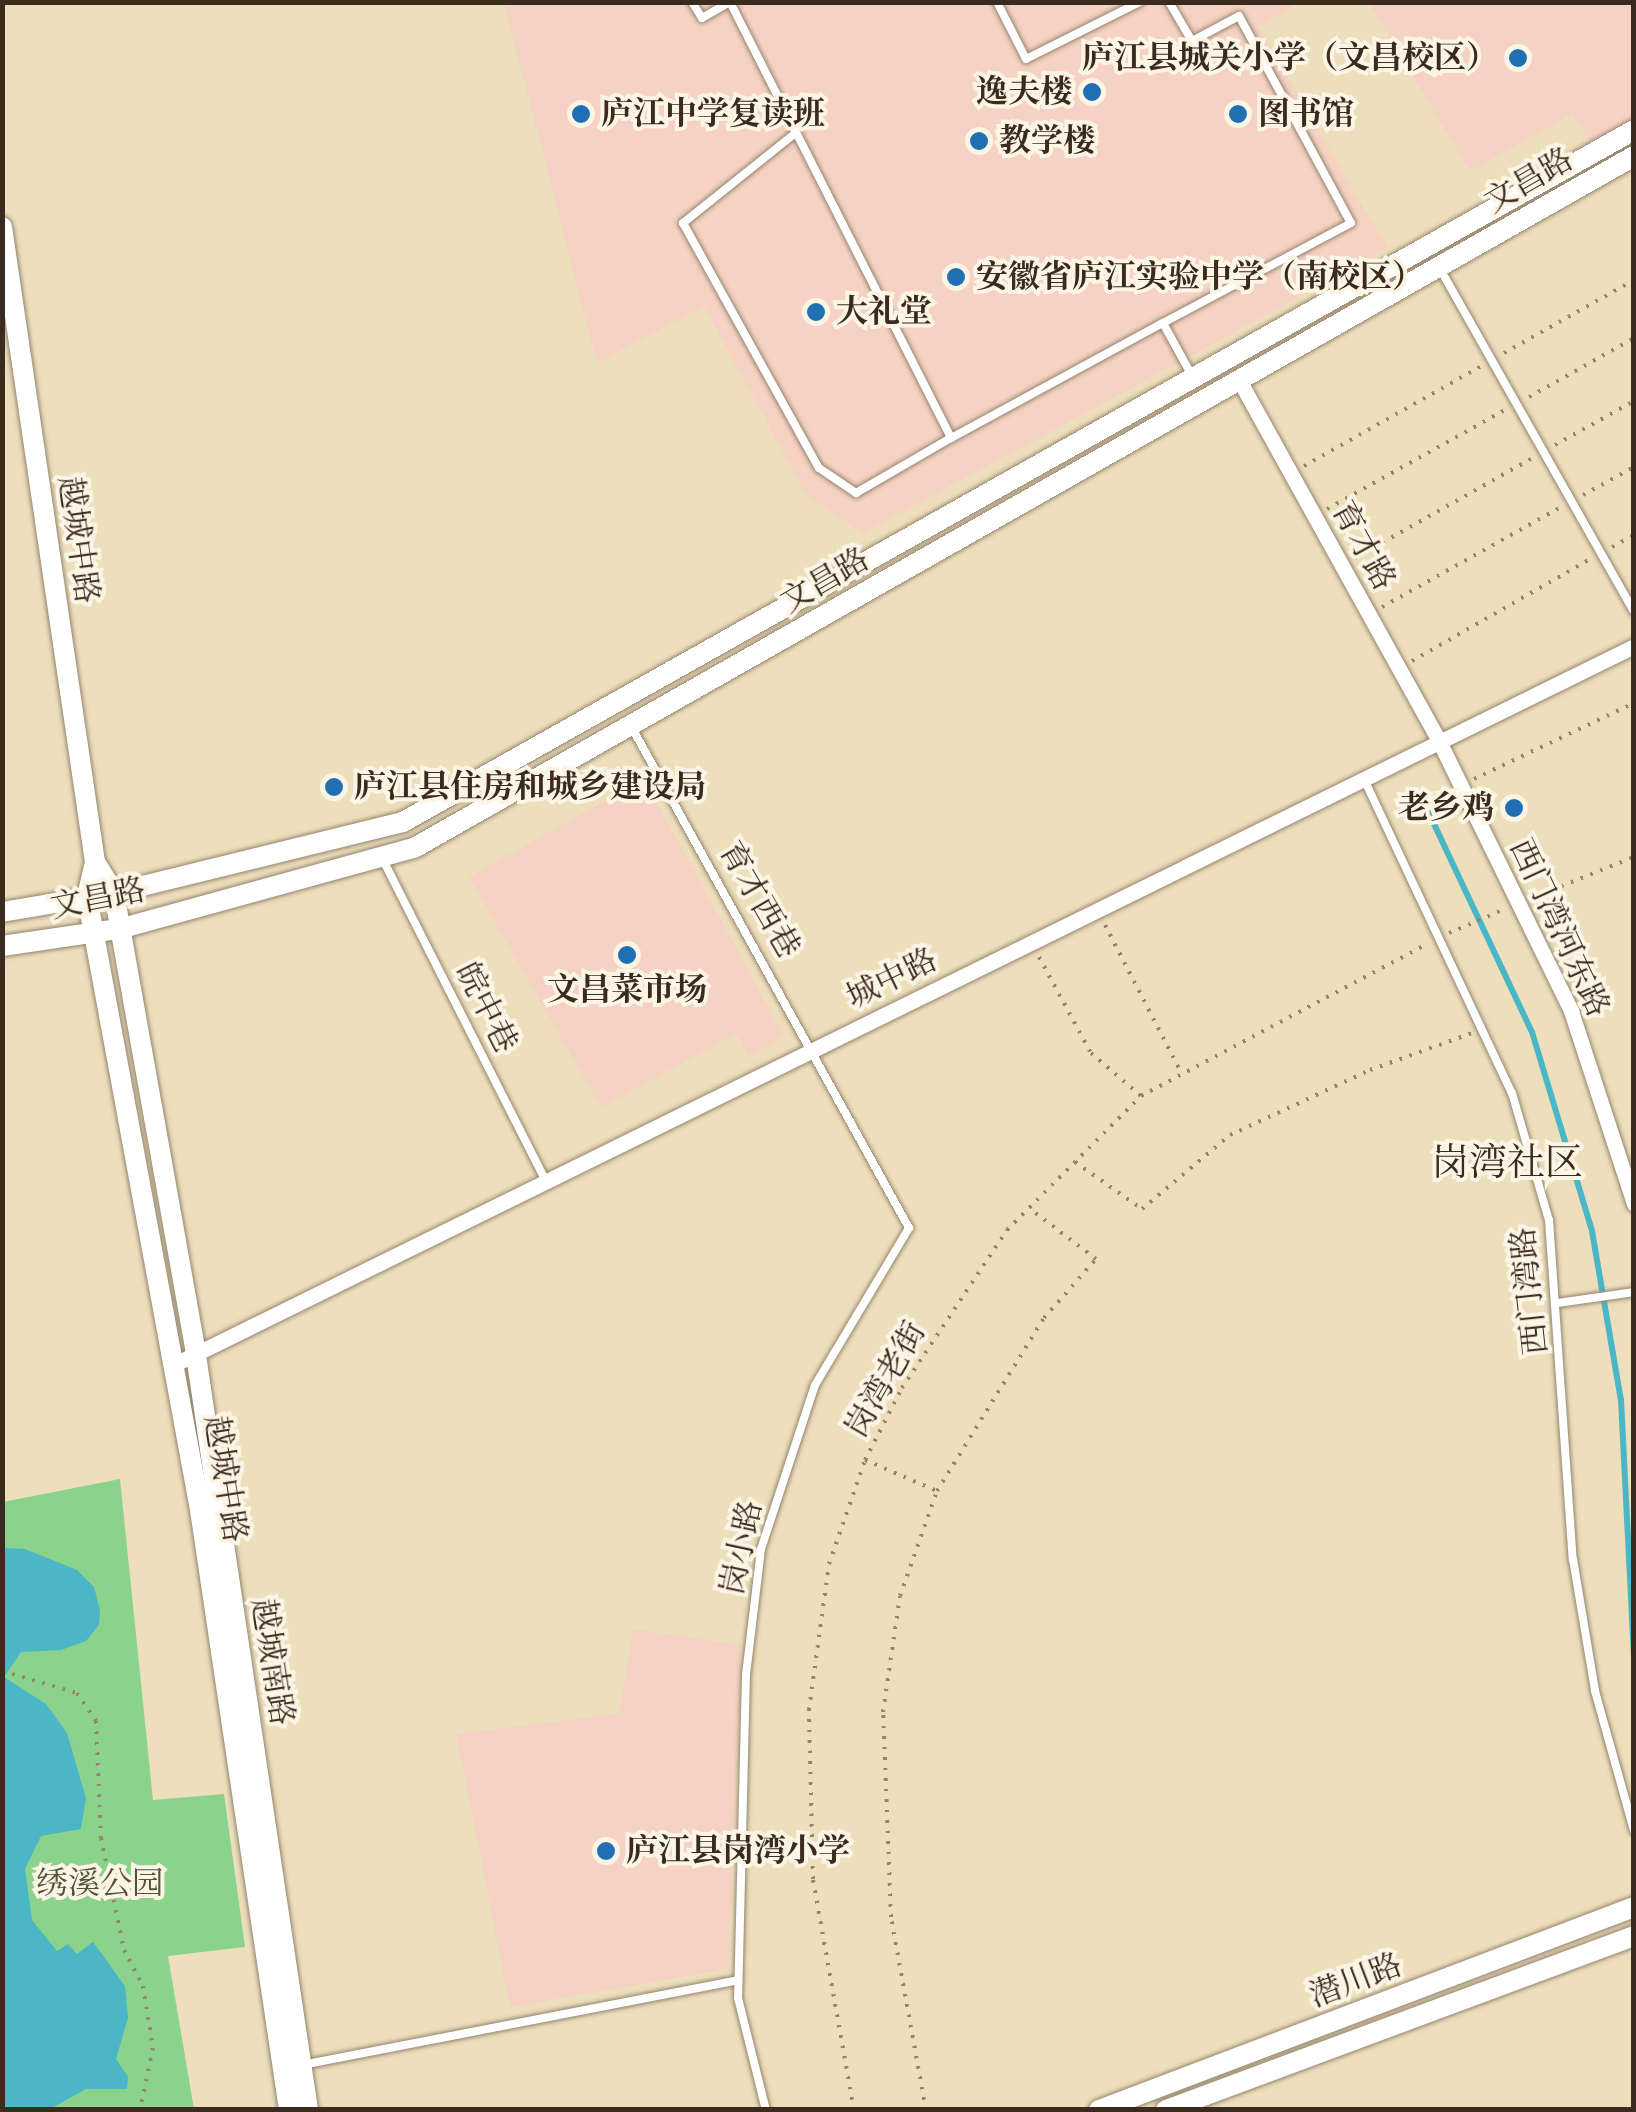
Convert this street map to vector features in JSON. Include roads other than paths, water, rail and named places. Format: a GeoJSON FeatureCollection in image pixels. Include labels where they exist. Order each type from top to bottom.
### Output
{"type":"FeatureCollection","features":[{"type":"Feature","properties":{"kind":"main road","name":"文昌路"},"geometry":{"type":"LineString","coordinates":[[2,912],[114,893],[403,822],[1634,130]]}},
{"type":"Feature","properties":{"kind":"main road","name":"文昌路"},"geometry":{"type":"LineString","coordinates":[[2,946],[119,929],[414,848],[1634,156]]}},
{"type":"Feature","properties":{"kind":"main road","name":"越城中路"},"geometry":{"type":"LineString","coordinates":[[2,226],[95,862],[87,896],[175,1364],[290,2110]]}},
{"type":"Feature","properties":{"kind":"main road","name":"越城中路"},"geometry":{"type":"LineString","coordinates":[[95,862],[114,893],[119,929]]}},
{"type":"Feature","properties":{"kind":"main road","name":"越城南路"},"geometry":{"type":"LineString","coordinates":[[119,929],[196,1355],[308,2110]]}},
{"type":"Feature","properties":{"kind":"main road","name":"潜川路"},"geometry":{"type":"LineString","coordinates":[[1099,2110],[1634,1907]]}},
{"type":"Feature","properties":{"kind":"main road","name":"潜川路"},"geometry":{"type":"LineString","coordinates":[[1166,2110],[1634,1936]]}},
{"type":"Feature","properties":{"kind":"street","name":"育才路"},"geometry":{"type":"LineString","coordinates":[[1239,380],[1438,739]]}},
{"type":"Feature","properties":{"kind":"street","name":"城中路"},"geometry":{"type":"LineString","coordinates":[[175,1364],[1362,776],[1634,646]]}},
{"type":"Feature","properties":{"kind":"street","name":"西门湾河东路"},"geometry":{"type":"LineString","coordinates":[[1438,739],[1571,1011],[1634,1204]]}},
{"type":"Feature","properties":{"kind":"lane"},"geometry":{"type":"LineString","coordinates":[[692,2],[702,18],[729,3],[951,438]]}},
{"type":"Feature","properties":{"kind":"lane"},"geometry":{"type":"LineString","coordinates":[[996,2],[1026,59],[1140,2]]}},
{"type":"Feature","properties":{"kind":"lane"},"geometry":{"type":"LineString","coordinates":[[793,135],[683,223],[819,468],[856,492],[1351,223],[1239,16],[1192,41],[1170,2]]}},
{"type":"Feature","properties":{"kind":"lane"},"geometry":{"type":"LineString","coordinates":[[1439,267],[1634,612]]}},
{"type":"Feature","properties":{"kind":"lane"},"geometry":{"type":"LineString","coordinates":[[1163,323],[1193,378]]}},
{"type":"Feature","properties":{"kind":"lane","name":"育才西巷"},"geometry":{"type":"LineString","coordinates":[[631,726],[815,1048]]}},
{"type":"Feature","properties":{"kind":"lane","name":"西门湾路"},"geometry":{"type":"LineString","coordinates":[[1362,776],[1512,1093],[1550,1220],[1574,1559],[1595,1691],[1634,1831]]}},
{"type":"Feature","properties":{"kind":"lane","name":"皖中巷"},"geometry":{"type":"LineString","coordinates":[[381,858],[546,1181]]}},
{"type":"Feature","properties":{"kind":"lane","name":"岗小路"},"geometry":{"type":"LineString","coordinates":[[766,2110],[738,1980],[746,1674],[761,1549],[815,1384],[910,1228],[815,1048]]}},
{"type":"Feature","properties":{"kind":"lane"},"geometry":{"type":"LineString","coordinates":[[1558,1303],[1634,1292]]}},
{"type":"Feature","properties":{"kind":"lane"},"geometry":{"type":"LineString","coordinates":[[302,2065],[738,1980]]}},
{"type":"Feature","properties":{"kind":"water"},"geometry":{"type":"Polygon","coordinates":[[[3,1548],[25,1549],[77,1570],[94,1587],[100,1610],[99,1625],[86,1641],[61,1650],[21,1652],[4,1677],[46,1704],[67,1733],[86,1798],[81,1829],[41,1836],[25,1869],[32,1920],[57,1951],[68,1944],[77,1954],[93,1942],[125,1986],[128,2018],[116,2059],[128,2077],[127,2089],[86,2089],[50,2109],[3,2109],[3,1548]]]}},
{"type":"Feature","properties":{"kind":"waterway"},"geometry":{"type":"LineString","coordinates":[[1426,807],[1532,1032],[1592,1231],[1621,1400],[1634,1658]]}},
{"type":"Feature","properties":{"kind":"place","name":"庐江县城关小学（文昌校区）"},"geometry":{"type":"Point","coordinates":[1518,58]}},
{"type":"Feature","properties":{"kind":"place","name":"逸夫楼"},"geometry":{"type":"Point","coordinates":[1092,92]}},
{"type":"Feature","properties":{"kind":"place","name":"庐江中学复读班"},"geometry":{"type":"Point","coordinates":[581,114]}},
{"type":"Feature","properties":{"kind":"place","name":"图书馆"},"geometry":{"type":"Point","coordinates":[1238,114]}},
{"type":"Feature","properties":{"kind":"place","name":"教学楼"},"geometry":{"type":"Point","coordinates":[979,141]}},
{"type":"Feature","properties":{"kind":"place","name":"安徽省庐江实验中学（南校区）"},"geometry":{"type":"Point","coordinates":[956,277]}},
{"type":"Feature","properties":{"kind":"place","name":"大礼堂"},"geometry":{"type":"Point","coordinates":[816,312]}},
{"type":"Feature","properties":{"kind":"place","name":"庐江县住房和城乡建设局"},"geometry":{"type":"Point","coordinates":[334,787]}},
{"type":"Feature","properties":{"kind":"place","name":"老乡鸡"},"geometry":{"type":"Point","coordinates":[1514,808]}},
{"type":"Feature","properties":{"kind":"place","name":"文昌菜市场"},"geometry":{"type":"Point","coordinates":[627,955]}},
{"type":"Feature","properties":{"kind":"place","name":"庐江县岗湾小学"},"geometry":{"type":"Point","coordinates":[606,1851]}},
{"type":"Feature","properties":{"kind":"district","name":"岗湾社区"},"geometry":{"type":"Point","coordinates":[1507,1163]}},
{"type":"Feature","properties":{"kind":"park label","name":"绣溪公园"},"geometry":{"type":"Point","coordinates":[100,1884]}}]}
